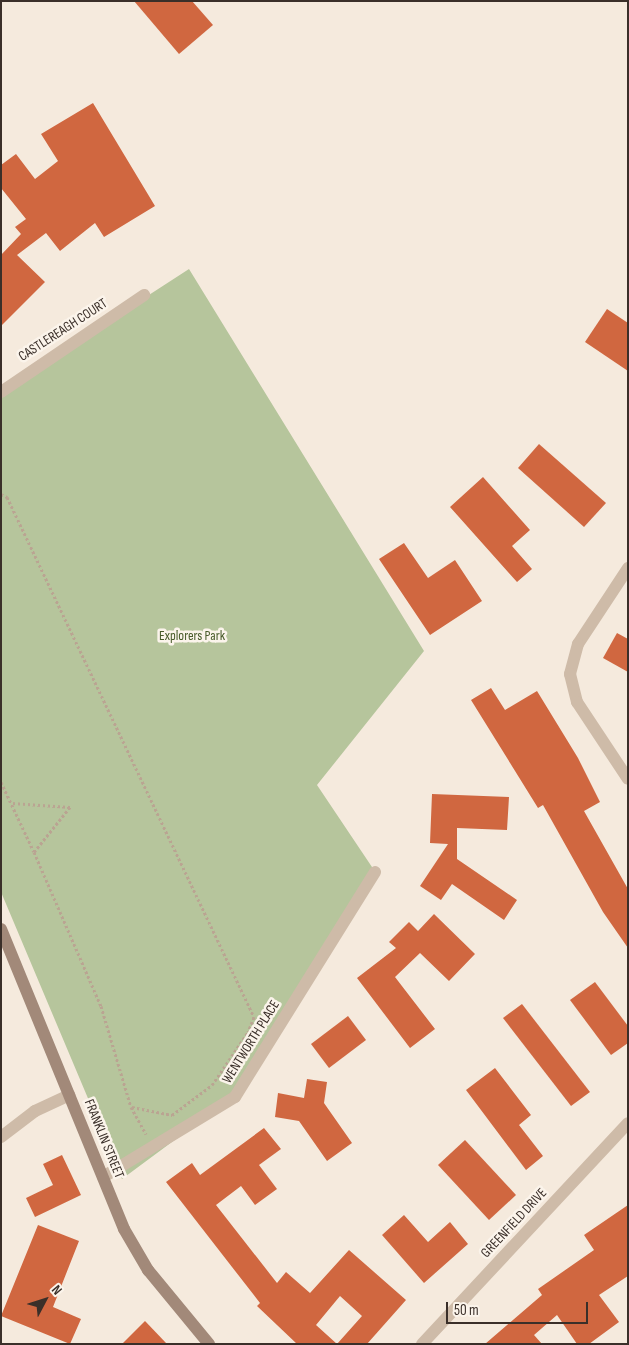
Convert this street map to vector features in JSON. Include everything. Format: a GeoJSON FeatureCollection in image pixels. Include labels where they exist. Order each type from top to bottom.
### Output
{"type":"FeatureCollection","features":[{"type":"Feature","properties":{"kind":"street","name":"CASTLEREAGH COURT"},"geometry":{"type":"LineString","coordinates":[[1,392],[144,295]]}},
{"type":"Feature","properties":{"kind":"street"},"geometry":{"type":"LineString","coordinates":[[628,568],[578,644],[570,674],[577,702],[628,779]]}},
{"type":"Feature","properties":{"kind":"street","name":"WENTWORTH PLACE"},"geometry":{"type":"LineString","coordinates":[[103,1177],[235,1097],[375,872]]}},
{"type":"Feature","properties":{"kind":"street","name":"FRANKLIN STREET"},"geometry":{"type":"LineString","coordinates":[[1,929],[124,1228],[148,1270],[209,1344]]}},
{"type":"Feature","properties":{"kind":"street"},"geometry":{"type":"LineString","coordinates":[[1,1137],[34,1111],[70,1095]]}},
{"type":"Feature","properties":{"kind":"street","name":"GREENFIELD DRIVE"},"geometry":{"type":"LineString","coordinates":[[422,1344],[628,1123]]}},
{"type":"Feature","properties":{"kind":"path"},"geometry":{"type":"LineString","coordinates":[[1,494],[7,496],[254,1017],[248,1032],[212,1085],[172,1115],[132,1107]]}},
{"type":"Feature","properties":{"kind":"path"},"geometry":{"type":"LineString","coordinates":[[1,782],[102,1006],[132,1107],[152,1147]]}},
{"type":"Feature","properties":{"kind":"path"},"geometry":{"type":"LineString","coordinates":[[12,803],[70,807],[34,852]]}},
{"type":"Feature","properties":{"kind":"path"},"geometry":{"type":"LineString","coordinates":[[248,1032],[266,1047]]}},
{"type":"Feature","properties":{"kind":"green space","name":"Explorers Park"},"geometry":{"type":"Polygon","coordinates":[[[189,269],[424,651],[317,785],[374,870],[234,1096],[122,1179],[1,892],[1,396],[10,385],[189,269]]]}},
{"type":"Feature","properties":{"kind":"building"},"geometry":{"type":"Polygon","coordinates":[[[134,1],[192,1],[213,25],[179,54],[134,1]]]}},
{"type":"Feature","properties":{"kind":"building"},"geometry":{"type":"Polygon","coordinates":[[[93,103],[155,206],[104,237],[95,223],[60,251],[46,233],[17,255],[45,282],[1,326],[1,255],[21,234],[15,227],[26,219],[1,188],[1,165],[16,154],[35,179],[58,161],[41,134],[93,103]]]}},
{"type":"Feature","properties":{"kind":"building"},"geometry":{"type":"Polygon","coordinates":[[[607,309],[628,323],[628,371],[585,342],[607,309]]]}},
{"type":"Feature","properties":{"kind":"building"},"geometry":{"type":"Polygon","coordinates":[[[539,444],[606,503],[584,527],[518,468],[539,444]]]}},
{"type":"Feature","properties":{"kind":"building"},"geometry":{"type":"Polygon","coordinates":[[[483,477],[530,530],[512,546],[532,569],[517,582],[450,507],[483,477]]]}},
{"type":"Feature","properties":{"kind":"building"},"geometry":{"type":"Polygon","coordinates":[[[404,543],[428,578],[455,560],[482,601],[430,635],[379,559],[404,543]]]}},
{"type":"Feature","properties":{"kind":"building"},"geometry":{"type":"Polygon","coordinates":[[[617,633],[628,639],[628,672],[603,658],[617,633]]]}},
{"type":"Feature","properties":{"kind":"building"},"geometry":{"type":"Polygon","coordinates":[[[491,688],[505,710],[537,691],[578,758],[600,802],[584,811],[628,889],[628,948],[603,912],[543,805],[538,808],[471,700],[491,688]]]}},
{"type":"Feature","properties":{"kind":"building"},"geometry":{"type":"Polygon","coordinates":[[[432,794],[509,797],[507,830],[457,828],[457,859],[517,900],[504,920],[452,884],[441,900],[420,886],[448,844],[430,843],[432,794]]]}},
{"type":"Feature","properties":{"kind":"building"},"geometry":{"type":"Polygon","coordinates":[[[434,914],[475,954],[449,981],[420,953],[395,977],[435,1029],[410,1048],[357,978],[396,948],[389,942],[409,922],[418,931],[434,914]]]}},
{"type":"Feature","properties":{"kind":"building"},"geometry":{"type":"Polygon","coordinates":[[[595,982],[628,1026],[628,1043],[611,1055],[570,1000],[595,982]]]}},
{"type":"Feature","properties":{"kind":"building"},"geometry":{"type":"Polygon","coordinates":[[[522,1004],[590,1092],[571,1106],[503,1018],[522,1004]]]}},
{"type":"Feature","properties":{"kind":"building"},"geometry":{"type":"Polygon","coordinates":[[[348,1016],[366,1040],[329,1068],[311,1044],[348,1016]]]}},
{"type":"Feature","properties":{"kind":"building"},"geometry":{"type":"Polygon","coordinates":[[[495,1068],[531,1115],[519,1125],[543,1156],[526,1170],[466,1090],[495,1068]]]}},
{"type":"Feature","properties":{"kind":"building"},"geometry":{"type":"Polygon","coordinates":[[[307,1079],[327,1082],[324,1103],[352,1143],[327,1161],[299,1121],[275,1117],[278,1093],[304,1098],[307,1079]]]}},
{"type":"Feature","properties":{"kind":"building"},"geometry":{"type":"Polygon","coordinates":[[[264,1128],[281,1149],[259,1165],[277,1189],[255,1205],[241,1186],[216,1205],[277,1283],[286,1272],[310,1293],[349,1250],[406,1300],[367,1344],[337,1344],[297,1344],[257,1306],[260,1303],[166,1182],[192,1163],[200,1175],[264,1128]],[[340,1296],[316,1325],[337,1344],[362,1316],[340,1296]]]}},
{"type":"Feature","properties":{"kind":"building"},"geometry":{"type":"Polygon","coordinates":[[[465,1140],[516,1195],[489,1220],[438,1165],[465,1140]]]}},
{"type":"Feature","properties":{"kind":"building"},"geometry":{"type":"Polygon","coordinates":[[[62,1155],[81,1195],[35,1217],[26,1198],[53,1185],[43,1164],[62,1155]]]}},
{"type":"Feature","properties":{"kind":"building"},"geometry":{"type":"Polygon","coordinates":[[[628,1205],[628,1276],[599,1295],[619,1322],[589,1344],[577,1344],[557,1315],[534,1335],[542,1344],[485,1344],[542,1295],[538,1289],[594,1250],[584,1235],[628,1205]]]}},
{"type":"Feature","properties":{"kind":"building"},"geometry":{"type":"Polygon","coordinates":[[[404,1215],[428,1242],[450,1222],[468,1244],[424,1283],[382,1235],[404,1215]]]}},
{"type":"Feature","properties":{"kind":"building"},"geometry":{"type":"Polygon","coordinates":[[[38,1225],[79,1241],[53,1307],[81,1319],[70,1344],[1,1316],[38,1225]]]}},
{"type":"Feature","properties":{"kind":"building"},"geometry":{"type":"Polygon","coordinates":[[[145,1321],[167,1344],[122,1344],[145,1321]]]}}]}
